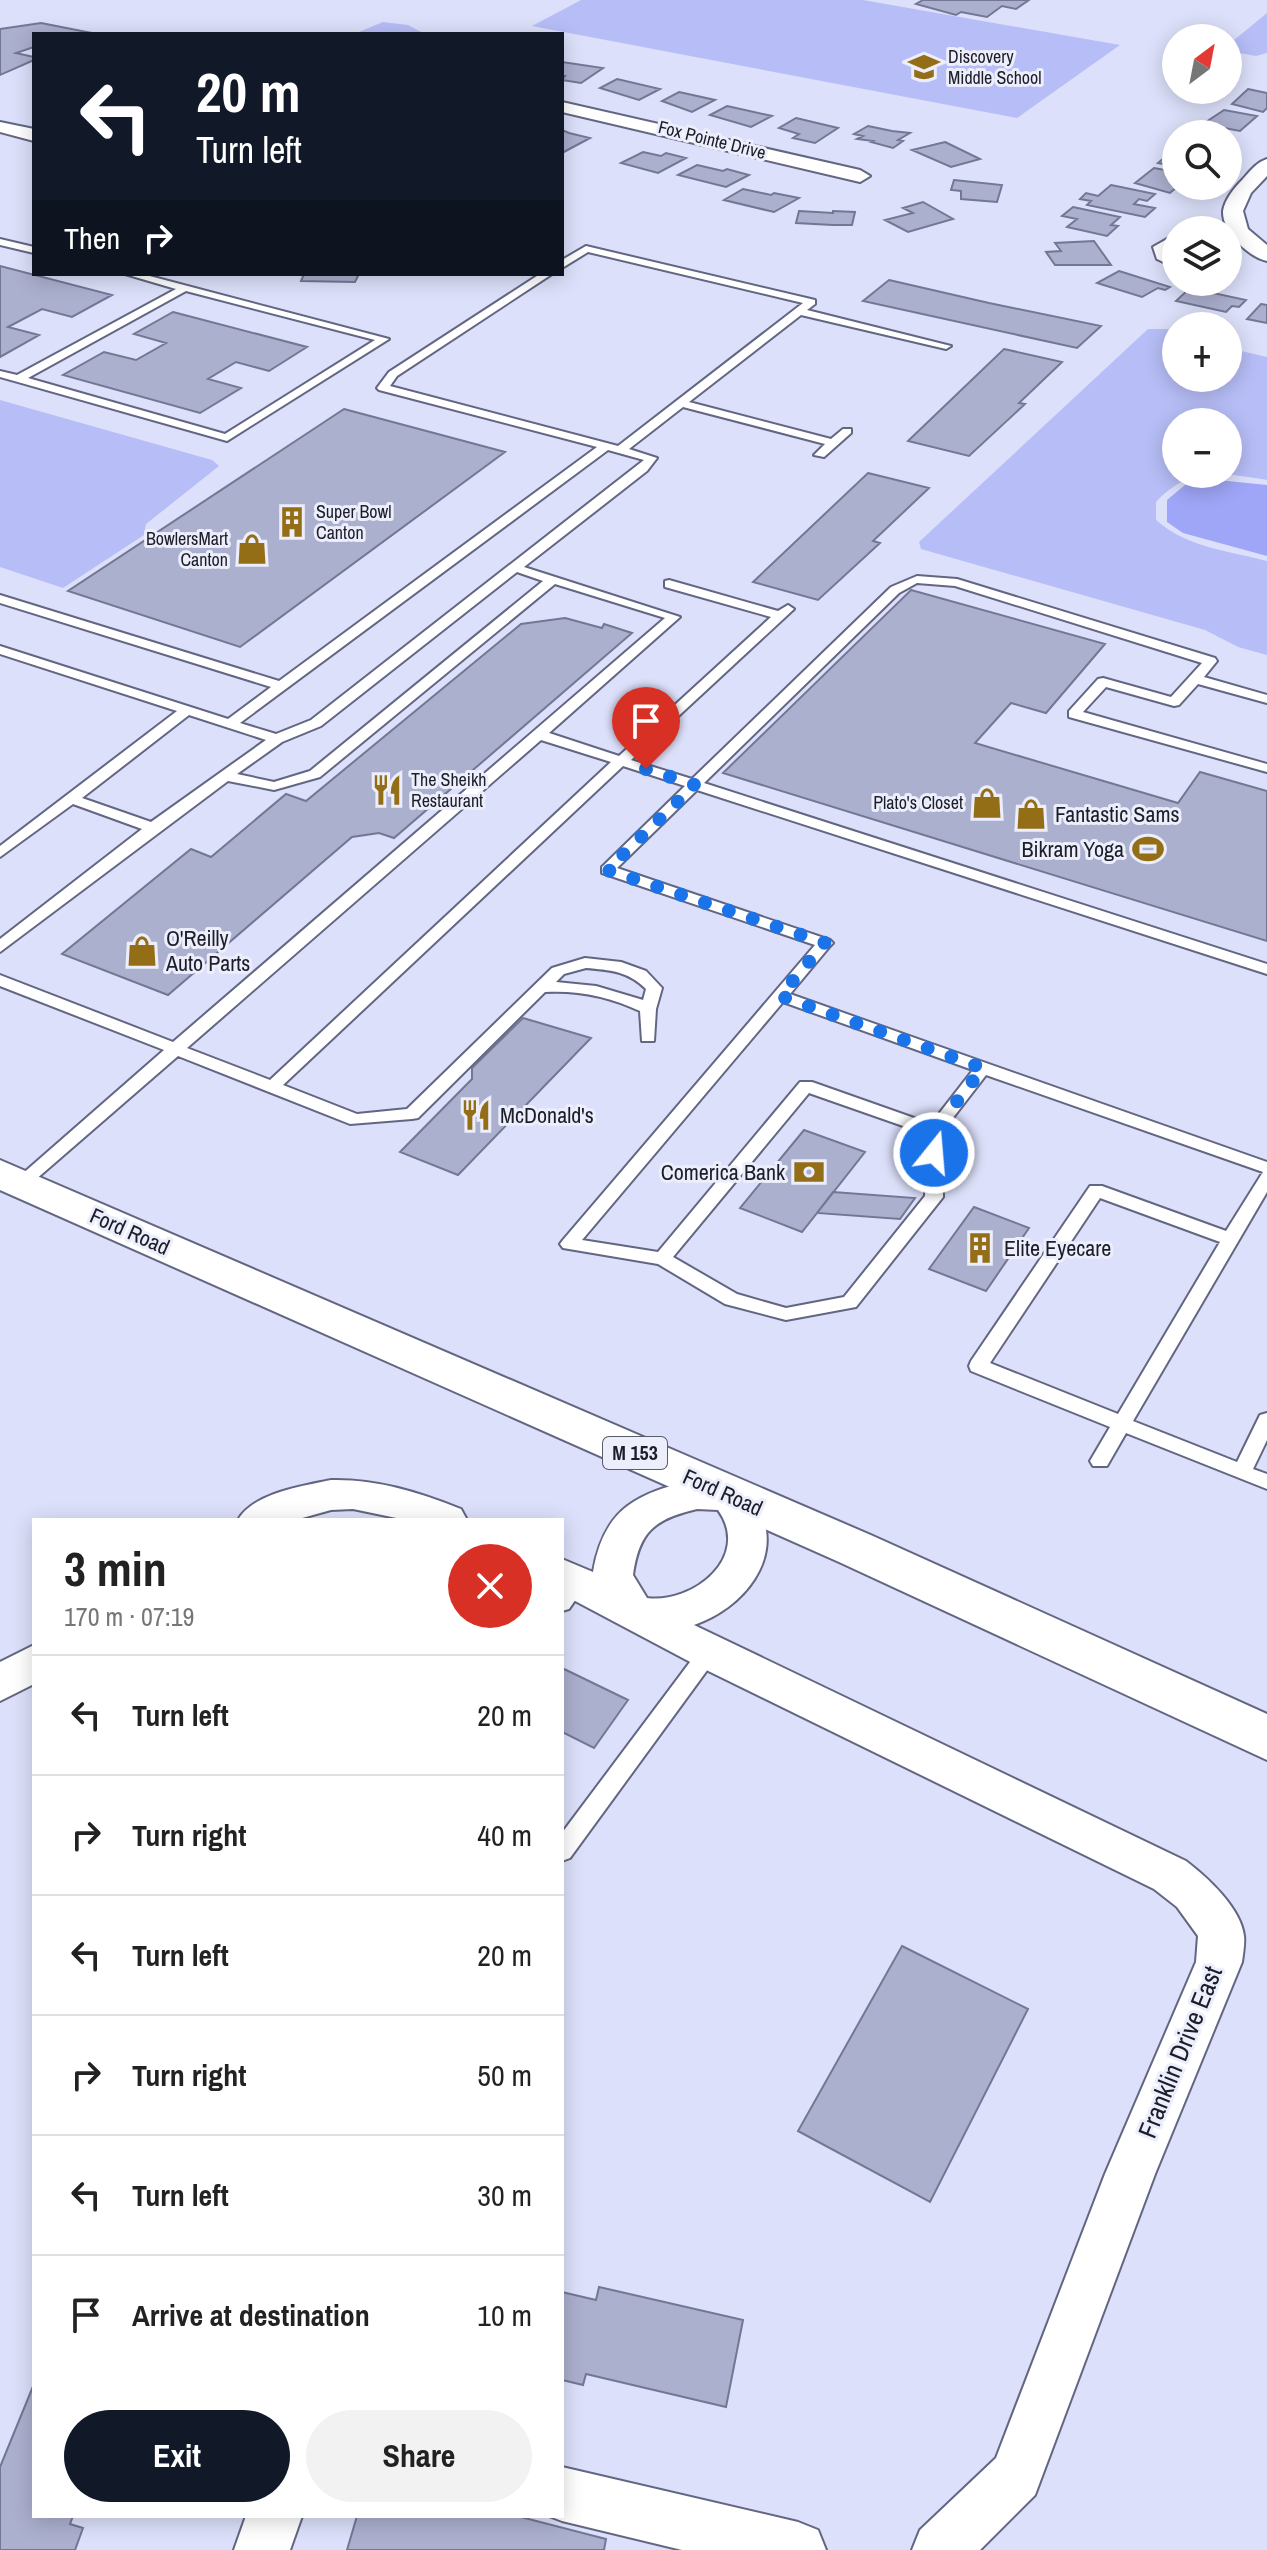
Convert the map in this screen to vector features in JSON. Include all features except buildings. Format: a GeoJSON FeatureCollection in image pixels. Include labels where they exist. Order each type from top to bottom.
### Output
{"type":"FeatureCollection","features":[{"type":"Feature","properties":{"kind":"main road","name":"Ford Road"},"geometry":{"type":"LineString","coordinates":[[10,1179],[856,1549],[1267,1738]]}},
{"type":"Feature","properties":{"kind":"street","name":"Fox Pointe Drive"},"geometry":{"type":"LineString","coordinates":[[564,106],[860,176]]}},
{"type":"Feature","properties":{"kind":"street"},"geometry":{"type":"LineString","coordinates":[[0,127],[32,135]]}},
{"type":"Feature","properties":{"kind":"street"},"geometry":{"type":"LineString","coordinates":[[1233,216],[1238,194],[1267,165]]}},
{"type":"Feature","properties":{"kind":"street"},"geometry":{"type":"LineString","coordinates":[[1242,237],[1264,255]]}},
{"type":"Feature","properties":{"kind":"street"},"geometry":{"type":"LineString","coordinates":[[1242,263],[1264,255]]}},
{"type":"Feature","properties":{"kind":"street"},"geometry":{"type":"LineString","coordinates":[[263,1518],[308,1500],[361,1493],[400,1500],[442,1518]]}},
{"type":"Feature","properties":{"kind":"street"},"geometry":{"type":"LineString","coordinates":[[697,1494],[729,1495],[743,1516],[748,1539],[745,1562],[732,1583],[705,1605],[670,1617],[635,1613],[612,1577],[621,1536],[640,1516],[667,1501],[697,1494]]}},
{"type":"Feature","properties":{"kind":"street","name":"Franklin Drive East"},"geometry":{"type":"LineString","coordinates":[[567,1587],[635,1613],[709,1652],[1170,1875],[1193,1893],[1221,1934],[1219,1962],[1130,2174],[1016,2476],[940,2550]]}},
{"type":"Feature","properties":{"kind":"street"},"geometry":{"type":"LineString","coordinates":[[0,1684],[32,1663]]}},
{"type":"Feature","properties":{"kind":"street"},"geometry":{"type":"LineString","coordinates":[[564,2494],[798,2550]]}},
{"type":"Feature","properties":{"kind":"street"},"geometry":{"type":"LineString","coordinates":[[262,2550],[273,2518]]}},
{"type":"Feature","properties":{"kind":"lane"},"geometry":{"type":"LineString","coordinates":[[0,242],[32,250]]}},
{"type":"Feature","properties":{"kind":"lane"},"geometry":{"type":"LineString","coordinates":[[230,724],[613,448],[681,403],[811,302],[586,249],[564,264]]}},
{"type":"Feature","properties":{"kind":"lane"},"geometry":{"type":"LineString","coordinates":[[0,374],[227,438],[384,339],[138,276]]}},
{"type":"Feature","properties":{"kind":"lane"},"geometry":{"type":"LineString","coordinates":[[0,947],[153,828],[277,739],[316,723],[643,468],[651,458],[383,388],[393,374],[544,276]]}},
{"type":"Feature","properties":{"kind":"lane"},"geometry":{"type":"LineString","coordinates":[[18,379],[185,288]]}},
{"type":"Feature","properties":{"kind":"lane"},"geometry":{"type":"LineString","coordinates":[[799,311],[946,346]]}},
{"type":"Feature","properties":{"kind":"lane"},"geometry":{"type":"LineString","coordinates":[[681,403],[765,428],[834,443]]}},
{"type":"Feature","properties":{"kind":"lane"},"geometry":{"type":"LineString","coordinates":[[765,428],[782,414]]}},
{"type":"Feature","properties":{"kind":"lane"},"geometry":{"type":"LineString","coordinates":[[820,455],[847,431]]}},
{"type":"Feature","properties":{"kind":"lane"},"geometry":{"type":"LineString","coordinates":[[10,1179],[174,1050],[674,617],[647,603],[516,568]]}},
{"type":"Feature","properties":{"kind":"lane"},"geometry":{"type":"LineString","coordinates":[[983,1068],[934,1131],[934,1197],[850,1302],[786,1314],[731,1299],[662,1259],[569,1244],[825,943],[607,870],[906,581],[927,577],[957,583],[1210,661],[1174,702],[1103,682],[1074,714],[1267,768]]}},
{"type":"Feature","properties":{"kind":"lane"},"geometry":{"type":"LineString","coordinates":[[226,776],[274,786],[315,774],[553,579]]}},
{"type":"Feature","properties":{"kind":"lane"},"geometry":{"type":"LineString","coordinates":[[273,1086],[784,613],[669,584]]}},
{"type":"Feature","properties":{"kind":"lane"},"geometry":{"type":"LineString","coordinates":[[0,599],[280,686]]}},
{"type":"Feature","properties":{"kind":"lane"},"geometry":{"type":"LineString","coordinates":[[0,650],[277,739]]}},
{"type":"Feature","properties":{"kind":"lane"},"geometry":{"type":"LineString","coordinates":[[1195,679],[1267,699]]}},
{"type":"Feature","properties":{"kind":"lane"},"geometry":{"type":"LineString","coordinates":[[0,853],[186,711]]}},
{"type":"Feature","properties":{"kind":"lane"},"geometry":{"type":"LineString","coordinates":[[538,734],[1267,969]]}},
{"type":"Feature","properties":{"kind":"lane"},"geometry":{"type":"LineString","coordinates":[[72,799],[153,828]]}},
{"type":"Feature","properties":{"kind":"lane"},"geometry":{"type":"LineString","coordinates":[[0,980],[356,1120],[412,1114],[558,971],[585,963],[621,967],[640,974],[654,988],[648,1009],[648,1037]]}},
{"type":"Feature","properties":{"kind":"lane"},"geometry":{"type":"LineString","coordinates":[[541,987],[563,985],[617,994],[648,1009]]}},
{"type":"Feature","properties":{"kind":"lane"},"geometry":{"type":"LineString","coordinates":[[780,996],[1267,1168]]}},
{"type":"Feature","properties":{"kind":"lane"},"geometry":{"type":"LineString","coordinates":[[662,1259],[806,1086],[934,1131]]}},
{"type":"Feature","properties":{"kind":"lane"},"geometry":{"type":"LineString","coordinates":[[1100,1461],[1267,1177]]}},
{"type":"Feature","properties":{"kind":"lane"},"geometry":{"type":"LineString","coordinates":[[1230,1239],[1096,1190],[978,1366],[1267,1482]]}},
{"type":"Feature","properties":{"kind":"lane"},"geometry":{"type":"LineString","coordinates":[[1242,1472],[1267,1420]]}},
{"type":"Feature","properties":{"kind":"lane"},"geometry":{"type":"LineString","coordinates":[[564,1848],[709,1652]]}},
{"type":"Feature","properties":{"kind":"shaded area"},"geometry":{"type":"Polygon","coordinates":[[[581,0],[863,0],[1120,45],[1017,118],[532,26],[581,0]]]}},
{"type":"Feature","properties":{"kind":"shaded area"},"geometry":{"type":"Polygon","coordinates":[[[1267,13],[1267,53],[1256,56],[1242,54],[1242,34],[1267,13]]]}},
{"type":"Feature","properties":{"kind":"shaded area"},"geometry":{"type":"Polygon","coordinates":[[[383,22],[408,25],[421,32],[359,32],[383,22]]]}},
{"type":"Feature","properties":{"kind":"shaded area"},"geometry":{"type":"Polygon","coordinates":[[[1148,329],[1162,329],[1162,392],[1242,392],[1242,351],[1267,357],[1267,480],[1242,476],[1242,408],[1162,408],[1162,488],[1172,488],[1156,502],[1156,520],[1194,542],[1267,561],[1267,655],[1238,647],[1205,630],[921,549],[919,542],[1148,329]]]}},
{"type":"Feature","properties":{"kind":"shaded area"},"geometry":{"type":"Polygon","coordinates":[[[0,400],[212,460],[219,466],[146,524],[144,535],[63,588],[0,567],[0,400]]]}},
{"type":"Feature","properties":{"kind":"shaded area"},"geometry":{"type":"Polygon","coordinates":[[[1242,482],[1267,485],[1267,556],[1183,533],[1167,522],[1167,500],[1181,488],[1242,488],[1242,482]]]}},
{"type":"Feature","properties":{"kind":"place","name":"Discovery Middle School"},"geometry":{"type":"Point","coordinates":[924,67]}},
{"type":"Feature","properties":{"kind":"place","name":"Super Bowl Canton"},"geometry":{"type":"Point","coordinates":[292,522]}},
{"type":"Feature","properties":{"kind":"place","name":"BowlersMart Canton"},"geometry":{"type":"Point","coordinates":[252,549]}},
{"type":"Feature","properties":{"kind":"place","name":"The Sheikh Restaurant"},"geometry":{"type":"Point","coordinates":[387,790]}},
{"type":"Feature","properties":{"kind":"place","name":"Plato's Closet"},"geometry":{"type":"Point","coordinates":[987,803]}},
{"type":"Feature","properties":{"kind":"place","name":"Fantastic Sams"},"geometry":{"type":"Point","coordinates":[1031,814]}},
{"type":"Feature","properties":{"kind":"place","name":"Bikram Yoga"},"geometry":{"type":"Point","coordinates":[1148,849]}},
{"type":"Feature","properties":{"kind":"place","name":"O'Reilly Auto Parts"},"geometry":{"type":"Point","coordinates":[142,951]}},
{"type":"Feature","properties":{"kind":"place","name":"McDonald's"},"geometry":{"type":"Point","coordinates":[476,1115]}},
{"type":"Feature","properties":{"kind":"place","name":"Comerica Bank"},"geometry":{"type":"Point","coordinates":[809,1172]}},
{"type":"Feature","properties":{"kind":"place","name":"Elite Eyecare"},"geometry":{"type":"Point","coordinates":[980,1248]}},
{"type":"Feature","properties":{"kind":"route"},"geometry":{"type":"LineString","coordinates":[[646,769],[695,785],[607,870],[825,943],[780,996],[983,1068],[934,1131],[934,1153]]}}]}
